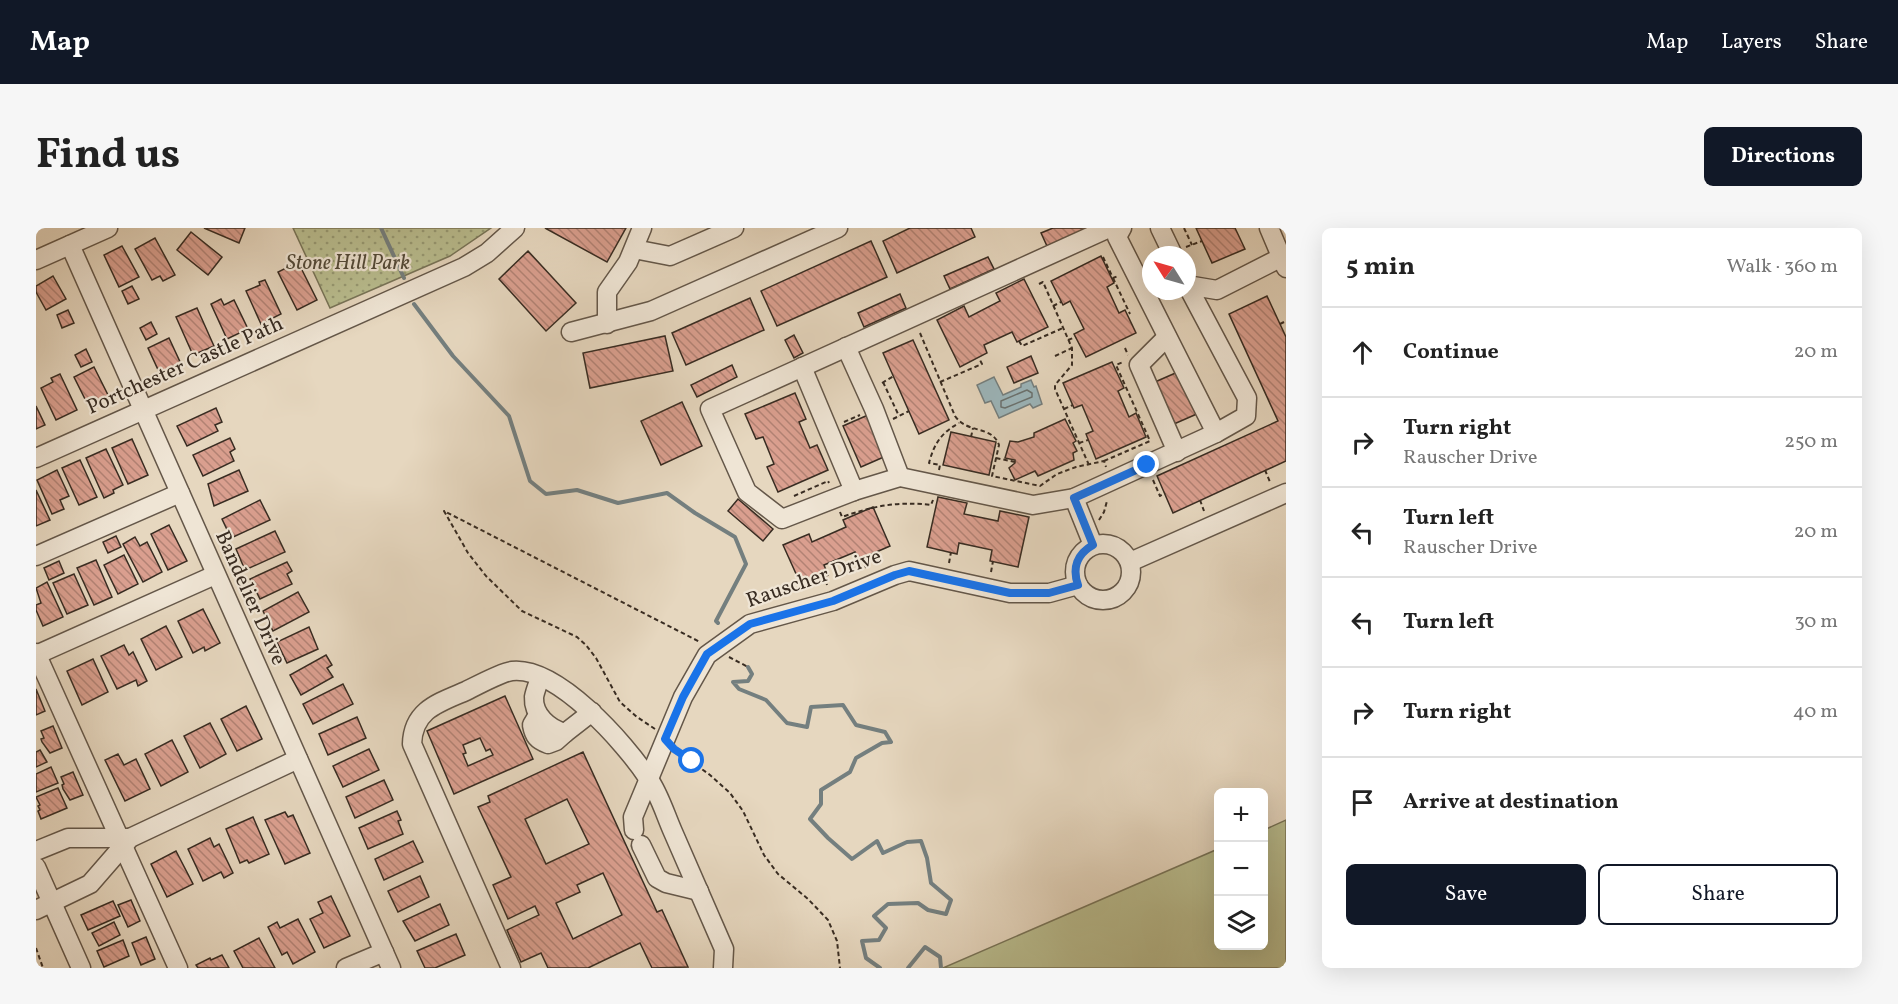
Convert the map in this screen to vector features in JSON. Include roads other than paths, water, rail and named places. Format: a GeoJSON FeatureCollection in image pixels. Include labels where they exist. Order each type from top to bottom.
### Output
{"type":"FeatureCollection","features":[{"type":"Feature","properties":{"kind":"street"},"geometry":{"type":"LineString","coordinates":[[36,260],[108,228]]}},
{"type":"Feature","properties":{"kind":"street"},"geometry":{"type":"LineString","coordinates":[[607,324],[607,292],[628,262],[642,228]]}},
{"type":"Feature","properties":{"kind":"street"},"geometry":{"type":"LineString","coordinates":[[634,249],[670,256],[734,228]]}},
{"type":"Feature","properties":{"kind":"street"},"geometry":{"type":"LineString","coordinates":[[571,332],[651,311],[838,228]]}},
{"type":"Feature","properties":{"kind":"street"},"geometry":{"type":"LineString","coordinates":[[1109,228],[710,409],[747,492],[782,519],[854,491],[900,477],[1033,505],[1074,498],[1177,452],[1246,416],[1247,398],[1195,300]]}},
{"type":"Feature","properties":{"kind":"street"},"geometry":{"type":"LineString","coordinates":[[1122,228],[1117,237],[1216,433]]}},
{"type":"Feature","properties":{"kind":"street"},"geometry":{"type":"LineString","coordinates":[[1160,228],[1173,246]]}},
{"type":"Feature","properties":{"kind":"street"},"geometry":{"type":"LineString","coordinates":[[1196,287],[1216,290],[1244,276],[1284,262],[1269,228]]}},
{"type":"Feature","properties":{"kind":"street","name":"Portchester Castle Path"},"geometry":{"type":"LineString","coordinates":[[36,458],[464,267],[487,253],[513,229]]}},
{"type":"Feature","properties":{"kind":"street","name":"Bandelier Drive"},"geometry":{"type":"LineString","coordinates":[[70,245],[388,960]]}},
{"type":"Feature","properties":{"kind":"street"},"geometry":{"type":"LineString","coordinates":[[1167,338],[1139,365],[1177,452]]}},
{"type":"Feature","properties":{"kind":"street"},"geometry":{"type":"LineString","coordinates":[[846,347],[874,409],[900,477]]}},
{"type":"Feature","properties":{"kind":"street"},"geometry":{"type":"LineString","coordinates":[[802,368],[854,491]]}},
{"type":"Feature","properties":{"kind":"street"},"geometry":{"type":"LineString","coordinates":[[36,556],[180,493]]}},
{"type":"Feature","properties":{"kind":"street"},"geometry":{"type":"LineString","coordinates":[[1130,562],[1286,493]]}},
{"type":"Feature","properties":{"kind":"street"},"geometry":{"type":"LineString","coordinates":[[1074,498],[1093,545]]}},
{"type":"Feature","properties":{"kind":"street"},"geometry":{"type":"LineString","coordinates":[[1110,544],[1125,554],[1130,562],[1130,580],[1125,589],[1110,599],[1092,598],[1084,593],[1075,577],[1078,558],[1093,545],[1110,544]]}},
{"type":"Feature","properties":{"kind":"street","name":"Rauscher Drive"},"geometry":{"type":"LineString","coordinates":[[699,891],[666,883],[657,878],[637,837],[633,817],[683,697],[707,654],[750,624],[833,601],[909,571],[1010,593],[1049,593],[1078,585]]}},
{"type":"Feature","properties":{"kind":"street"},"geometry":{"type":"LineString","coordinates":[[178,968],[125,840],[36,655],[215,575]]}},
{"type":"Feature","properties":{"kind":"street"},"geometry":{"type":"LineString","coordinates":[[512,968],[412,744],[412,734],[418,719],[431,707],[511,671],[540,678],[582,703],[609,729],[649,779],[724,949],[723,968]]}},
{"type":"Feature","properties":{"kind":"street"},"geometry":{"type":"LineString","coordinates":[[540,678],[534,699],[538,715],[546,724],[565,733],[592,712]]}},
{"type":"Feature","properties":{"kind":"street"},"geometry":{"type":"LineString","coordinates":[[44,906],[90,884],[125,840],[298,759]]}},
{"type":"Feature","properties":{"kind":"street"},"geometry":{"type":"LineString","coordinates":[[36,851],[68,838],[125,840]]}},
{"type":"Feature","properties":{"kind":"street"},"geometry":{"type":"LineString","coordinates":[[36,867],[44,906],[81,968]]}},
{"type":"Feature","properties":{"kind":"street"},"geometry":{"type":"LineString","coordinates":[[346,968],[388,960]]}},
{"type":"Feature","properties":{"kind":"water"},"geometry":{"type":"Polygon","coordinates":[[[994,377],[1003,395],[1031,380],[1034,387],[1036,386],[1042,404],[1033,408],[1030,404],[999,418],[991,401],[985,403],[977,385],[994,377]]]}},
{"type":"Feature","properties":{"kind":"waterway"},"geometry":{"type":"LineString","coordinates":[[381,228],[404,278]]}},
{"type":"Feature","properties":{"kind":"waterway"},"geometry":{"type":"LineString","coordinates":[[414,304],[453,356],[509,416],[530,481],[546,494],[577,490],[618,503],[667,493],[735,537],[746,564],[716,621],[718,623]]}},
{"type":"Feature","properties":{"kind":"waterway"},"geometry":{"type":"LineString","coordinates":[[748,667],[752,674],[748,681],[733,682],[739,689],[766,700],[787,723],[807,727],[811,707],[843,705],[856,725],[885,732],[891,742],[882,743],[856,758],[850,772],[821,790],[821,804],[810,819],[852,859],[877,841],[883,853],[907,842],[921,841],[927,858],[931,883],[951,900],[946,914],[928,910],[918,903],[888,904],[874,916],[886,928],[879,940],[862,941],[866,958],[880,968]]}},
{"type":"Feature","properties":{"kind":"waterway"},"geometry":{"type":"LineString","coordinates":[[908,968],[925,947],[940,957],[941,968]]}},
{"type":"Feature","properties":{"kind":"park label","name":"Stone Hill Park"},"geometry":{"type":"Point","coordinates":[348,263]}}]}
